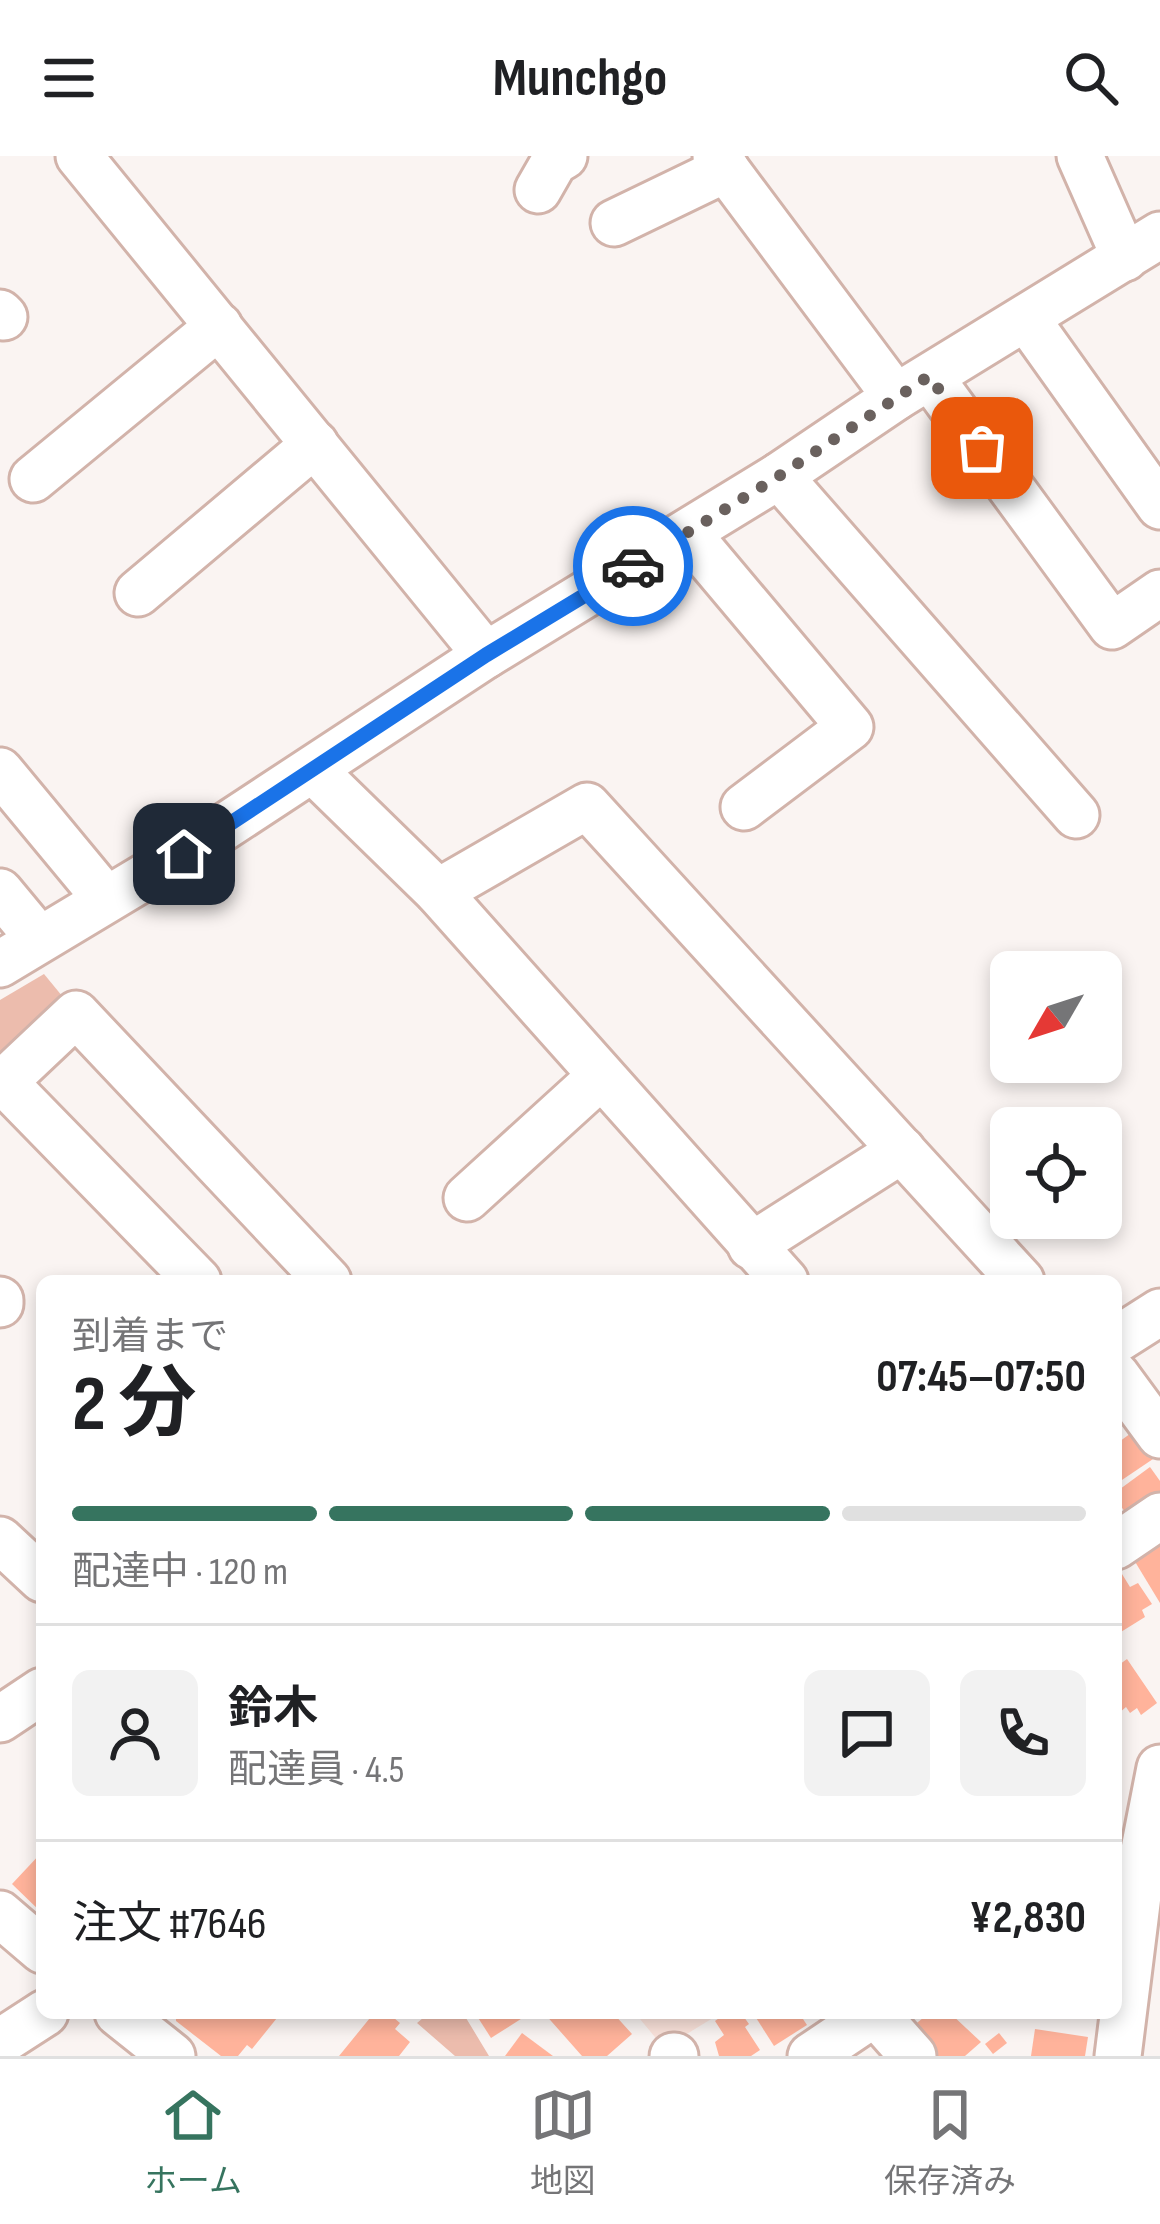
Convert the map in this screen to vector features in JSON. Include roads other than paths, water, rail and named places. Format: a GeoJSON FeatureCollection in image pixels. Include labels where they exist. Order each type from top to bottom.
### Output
{"type":"FeatureCollection","features":[{"type":"Feature","properties":{"kind":"street"},"geometry":{"type":"LineString","coordinates":[[80,156],[486,655]]}},
{"type":"Feature","properties":{"kind":"street"},"geometry":{"type":"LineString","coordinates":[[0,964],[1142,246],[1080,156]]}},
{"type":"Feature","properties":{"kind":"street"},"geometry":{"type":"LineString","coordinates":[[614,223],[721,162],[1112,626],[1160,593]]}},
{"type":"Feature","properties":{"kind":"street"},"geometry":{"type":"LineString","coordinates":[[1026,318],[1160,506]]}},
{"type":"Feature","properties":{"kind":"street"},"geometry":{"type":"LineString","coordinates":[[33,479],[219,326]]}},
{"type":"Feature","properties":{"kind":"street"},"geometry":{"type":"LineString","coordinates":[[138,593],[315,444]]}},
{"type":"Feature","properties":{"kind":"street"},"geometry":{"type":"LineString","coordinates":[[779,476],[1076,815]]}},
{"type":"Feature","properties":{"kind":"street"},"geometry":{"type":"LineString","coordinates":[[687,533],[850,727],[744,807]]}},
{"type":"Feature","properties":{"kind":"street"},"geometry":{"type":"LineString","coordinates":[[314,770],[438,892],[778,1275]]}},
{"type":"Feature","properties":{"kind":"street"},"geometry":{"type":"LineString","coordinates":[[0,771],[106,899]]}},
{"type":"Feature","properties":{"kind":"street"},"geometry":{"type":"LineString","coordinates":[[438,892],[587,806],[1016,1275]]}},
{"type":"Feature","properties":{"kind":"street"},"geometry":{"type":"LineString","coordinates":[[0,892],[39,939]]}},
{"type":"Feature","properties":{"kind":"street"},"geometry":{"type":"LineString","coordinates":[[192,1275],[2,1080],[76,1014],[322,1275]]}},
{"type":"Feature","properties":{"kind":"street"},"geometry":{"type":"LineString","coordinates":[[467,1198],[601,1076]]}},
{"type":"Feature","properties":{"kind":"street"},"geometry":{"type":"LineString","coordinates":[[751,1246],[902,1150]]}},
{"type":"Feature","properties":{"kind":"street"},"geometry":{"type":"LineString","coordinates":[[1122,1336],[1160,1312]]}},
{"type":"Feature","properties":{"kind":"street"},"geometry":{"type":"LineString","coordinates":[[1122,1383],[1160,1435]]}},
{"type":"Feature","properties":{"kind":"street"},"geometry":{"type":"LineString","coordinates":[[1122,1542],[1160,1516]]}},
{"type":"Feature","properties":{"kind":"street"},"geometry":{"type":"LineString","coordinates":[[0,1540],[36,1573]]}},
{"type":"Feature","properties":{"kind":"street"},"geometry":{"type":"LineString","coordinates":[[0,1719],[36,1695]]}},
{"type":"Feature","properties":{"kind":"street"},"geometry":{"type":"LineString","coordinates":[[1122,1992],[1130,1863],[1160,1768]]}},
{"type":"Feature","properties":{"kind":"street"},"geometry":{"type":"LineString","coordinates":[[0,1914],[36,1945]]}},
{"type":"Feature","properties":{"kind":"street"},"geometry":{"type":"LineString","coordinates":[[0,2042],[36,2019]]}},
{"type":"Feature","properties":{"kind":"street"},"geometry":{"type":"LineString","coordinates":[[126,2019],[172,2056]]}},
{"type":"Feature","properties":{"kind":"street"},"geometry":{"type":"LineString","coordinates":[[811,2056],[866,2019]]}},
{"type":"Feature","properties":{"kind":"street"},"geometry":{"type":"LineString","coordinates":[[880,2019],[913,2056]]}},
{"type":"Feature","properties":{"kind":"street"},"geometry":{"type":"LineString","coordinates":[[1118,2056],[1120,2019]]}}]}
